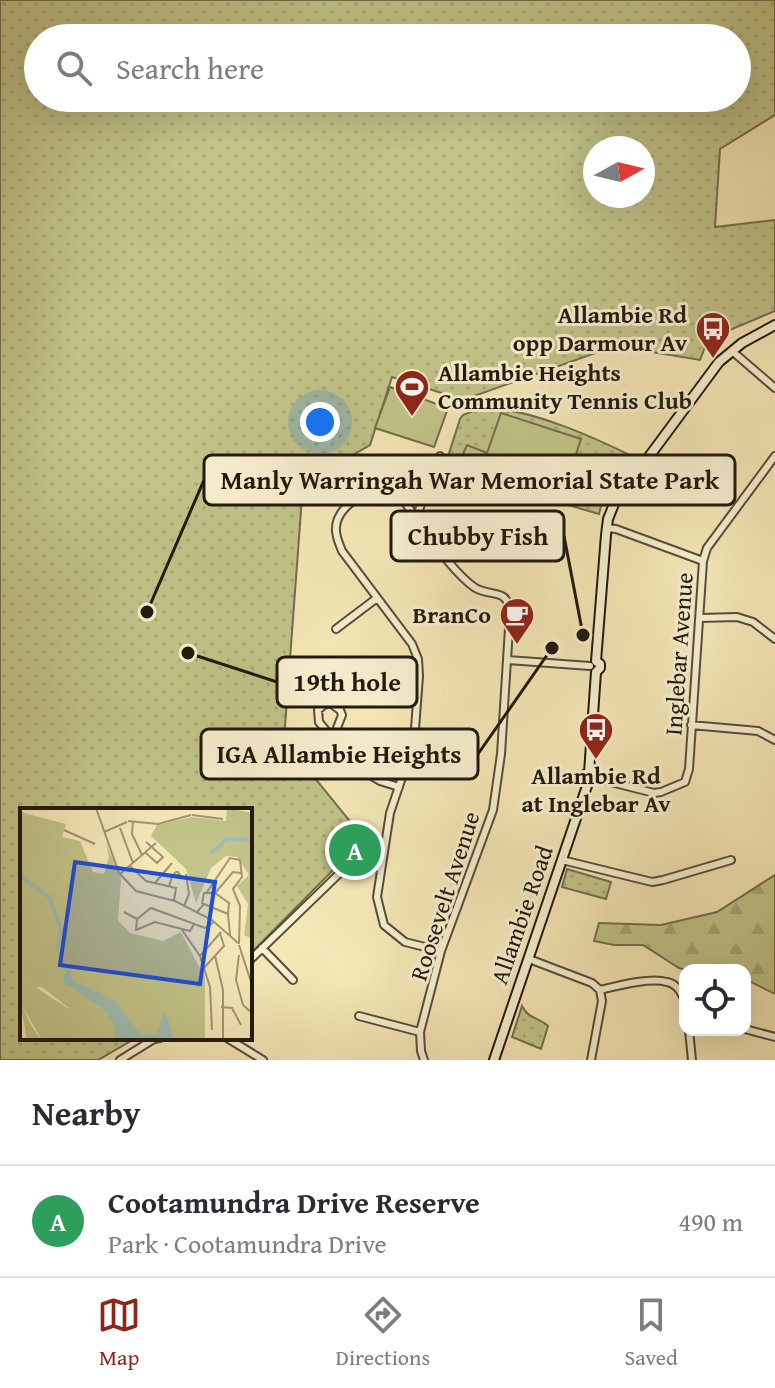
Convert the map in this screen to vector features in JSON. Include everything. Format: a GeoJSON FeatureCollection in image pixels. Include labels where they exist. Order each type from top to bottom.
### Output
{"type":"FeatureCollection","features":[{"type":"Feature","properties":{"kind":"main road","name":"Allambie Road"},"geometry":{"type":"LineString","coordinates":[[494,1060],[591,778],[594,666],[610,512],[710,372],[732,351],[775,325]]}},
{"type":"Feature","properties":{"kind":"street"},"geometry":{"type":"LineString","coordinates":[[732,351],[775,388]]}},
{"type":"Feature","properties":{"kind":"street"},"geometry":{"type":"LineString","coordinates":[[416,519],[440,456]]}},
{"type":"Feature","properties":{"kind":"street","name":"Inglebar Avenue"},"geometry":{"type":"LineString","coordinates":[[591,778],[654,793],[685,782],[688,776],[703,561],[707,548],[775,456]]}},
{"type":"Feature","properties":{"kind":"street"},"geometry":{"type":"LineString","coordinates":[[416,519],[400,498],[385,493],[363,494],[345,508],[336,526],[342,551],[412,644],[418,659],[414,742],[390,813],[377,897],[384,925],[405,942],[441,951]]}},
{"type":"Feature","properties":{"kind":"street","name":"Roosevelt Avenue"},"geometry":{"type":"LineString","coordinates":[[416,519],[468,582],[483,592],[504,597],[510,603],[501,754],[493,810],[441,951],[420,1032],[424,1060]]}},
{"type":"Feature","properties":{"kind":"street"},"geometry":{"type":"LineString","coordinates":[[607,528],[703,561]]}},
{"type":"Feature","properties":{"kind":"street"},"geometry":{"type":"LineString","coordinates":[[336,629],[377,598]]}},
{"type":"Feature","properties":{"kind":"street"},"geometry":{"type":"LineString","coordinates":[[700,618],[737,617],[753,622],[775,639]]}},
{"type":"Feature","properties":{"kind":"street"},"geometry":{"type":"LineString","coordinates":[[507,660],[594,666]]}},
{"type":"Feature","properties":{"kind":"street"},"geometry":{"type":"LineString","coordinates":[[334,740],[342,715],[330,703],[318,710],[319,722],[348,758],[363,772],[399,787]]}},
{"type":"Feature","properties":{"kind":"street"},"geometry":{"type":"LineString","coordinates":[[691,725],[758,731],[775,740]]}},
{"type":"Feature","properties":{"kind":"street"},"geometry":{"type":"LineString","coordinates":[[562,860],[652,882],[731,860]]}},
{"type":"Feature","properties":{"kind":"street"},"geometry":{"type":"LineString","coordinates":[[252,958],[345,868],[351,865],[381,868]]}},
{"type":"Feature","properties":{"kind":"street"},"geometry":{"type":"LineString","coordinates":[[262,948],[293,980]]}},
{"type":"Feature","properties":{"kind":"street"},"geometry":{"type":"LineString","coordinates":[[529,959],[592,983],[600,990],[602,1001],[591,1060]]}},
{"type":"Feature","properties":{"kind":"street"},"geometry":{"type":"LineString","coordinates":[[600,990],[640,982],[668,982],[679,990]]}},
{"type":"Feature","properties":{"kind":"street"},"geometry":{"type":"LineString","coordinates":[[359,1016],[420,1032]]}},
{"type":"Feature","properties":{"kind":"street"},"geometry":{"type":"LineString","coordinates":[[751,1031],[775,1037]]}},
{"type":"Feature","properties":{"kind":"street"},"geometry":{"type":"LineString","coordinates":[[690,1036],[692,1060]]}},
{"type":"Feature","properties":{"kind":"street"},"geometry":{"type":"LineString","coordinates":[[120,1060],[152,1040]]}},
{"type":"Feature","properties":{"kind":"street"},"geometry":{"type":"LineString","coordinates":[[230,1040],[263,1060]]}},
{"type":"Feature","properties":{"kind":"green space"},"geometry":{"type":"Polygon","coordinates":[[[0,0],[775,0],[775,115],[720,149],[715,227],[775,220],[775,311],[708,339],[700,360],[615,346],[463,400],[392,377],[370,445],[303,484],[284,740],[361,835],[375,839],[368,860],[352,860],[336,867],[252,952],[252,808],[20,808],[20,1040],[133,1040],[98,1060],[0,1060],[0,0]]]}},
{"type":"Feature","properties":{"kind":"green space","name":"Allambie Heights Community Tennis Club"},"geometry":{"type":"Polygon","coordinates":[[[390,387],[448,408],[434,447],[375,428],[390,387]]]}},
{"type":"Feature","properties":{"kind":"green space"},"geometry":{"type":"Polygon","coordinates":[[[483,407],[542,419],[636,458],[602,502],[599,514],[444,469],[460,419],[483,407]]]}},
{"type":"Feature","properties":{"kind":"green space"},"geometry":{"type":"Polygon","coordinates":[[[501,413],[581,439],[564,491],[463,454],[467,445],[487,453],[501,413]]]}},
{"type":"Feature","properties":{"kind":"green space"},"geometry":{"type":"Polygon","coordinates":[[[567,869],[611,882],[606,899],[562,887],[567,869]]]}},
{"type":"Feature","properties":{"kind":"green space"},"geometry":{"type":"Polygon","coordinates":[[[775,875],[775,994],[751,982],[751,964],[679,964],[679,968],[643,945],[594,941],[599,923],[661,925],[717,912],[775,875]]]}},
{"type":"Feature","properties":{"kind":"green space"},"geometry":{"type":"Polygon","coordinates":[[[522,1006],[528,1014],[548,1026],[541,1049],[512,1037],[522,1006]]]}},
{"type":"Feature","properties":{"kind":"place","name":"Allambie Rd opp Darmour Av"},"geometry":{"type":"Point","coordinates":[713,360]}},
{"type":"Feature","properties":{"kind":"place","name":"Allambie Heights Community Tennis Club"},"geometry":{"type":"Point","coordinates":[412,418]}},
{"type":"Feature","properties":{"kind":"place","name":"Manly Warringah War Memorial State Park"},"geometry":{"type":"Point","coordinates":[147,612]}},
{"type":"Feature","properties":{"kind":"place","name":"Chubby Fish"},"geometry":{"type":"Point","coordinates":[583,635]}},
{"type":"Feature","properties":{"kind":"place","name":"BranCo"},"geometry":{"type":"Point","coordinates":[517,646]}},
{"type":"Feature","properties":{"kind":"place","name":"IGA Allambie Heights"},"geometry":{"type":"Point","coordinates":[552,648]}},
{"type":"Feature","properties":{"kind":"place","name":"19th hole"},"geometry":{"type":"Point","coordinates":[188,653]}},
{"type":"Feature","properties":{"kind":"place","name":"Allambie Rd at Inglebar Av"},"geometry":{"type":"Point","coordinates":[596,761]}},
{"type":"Feature","properties":{"kind":"place","name":"Cootamundra Drive Reserve"},"geometry":{"type":"Point","coordinates":[355,850]}}]}
